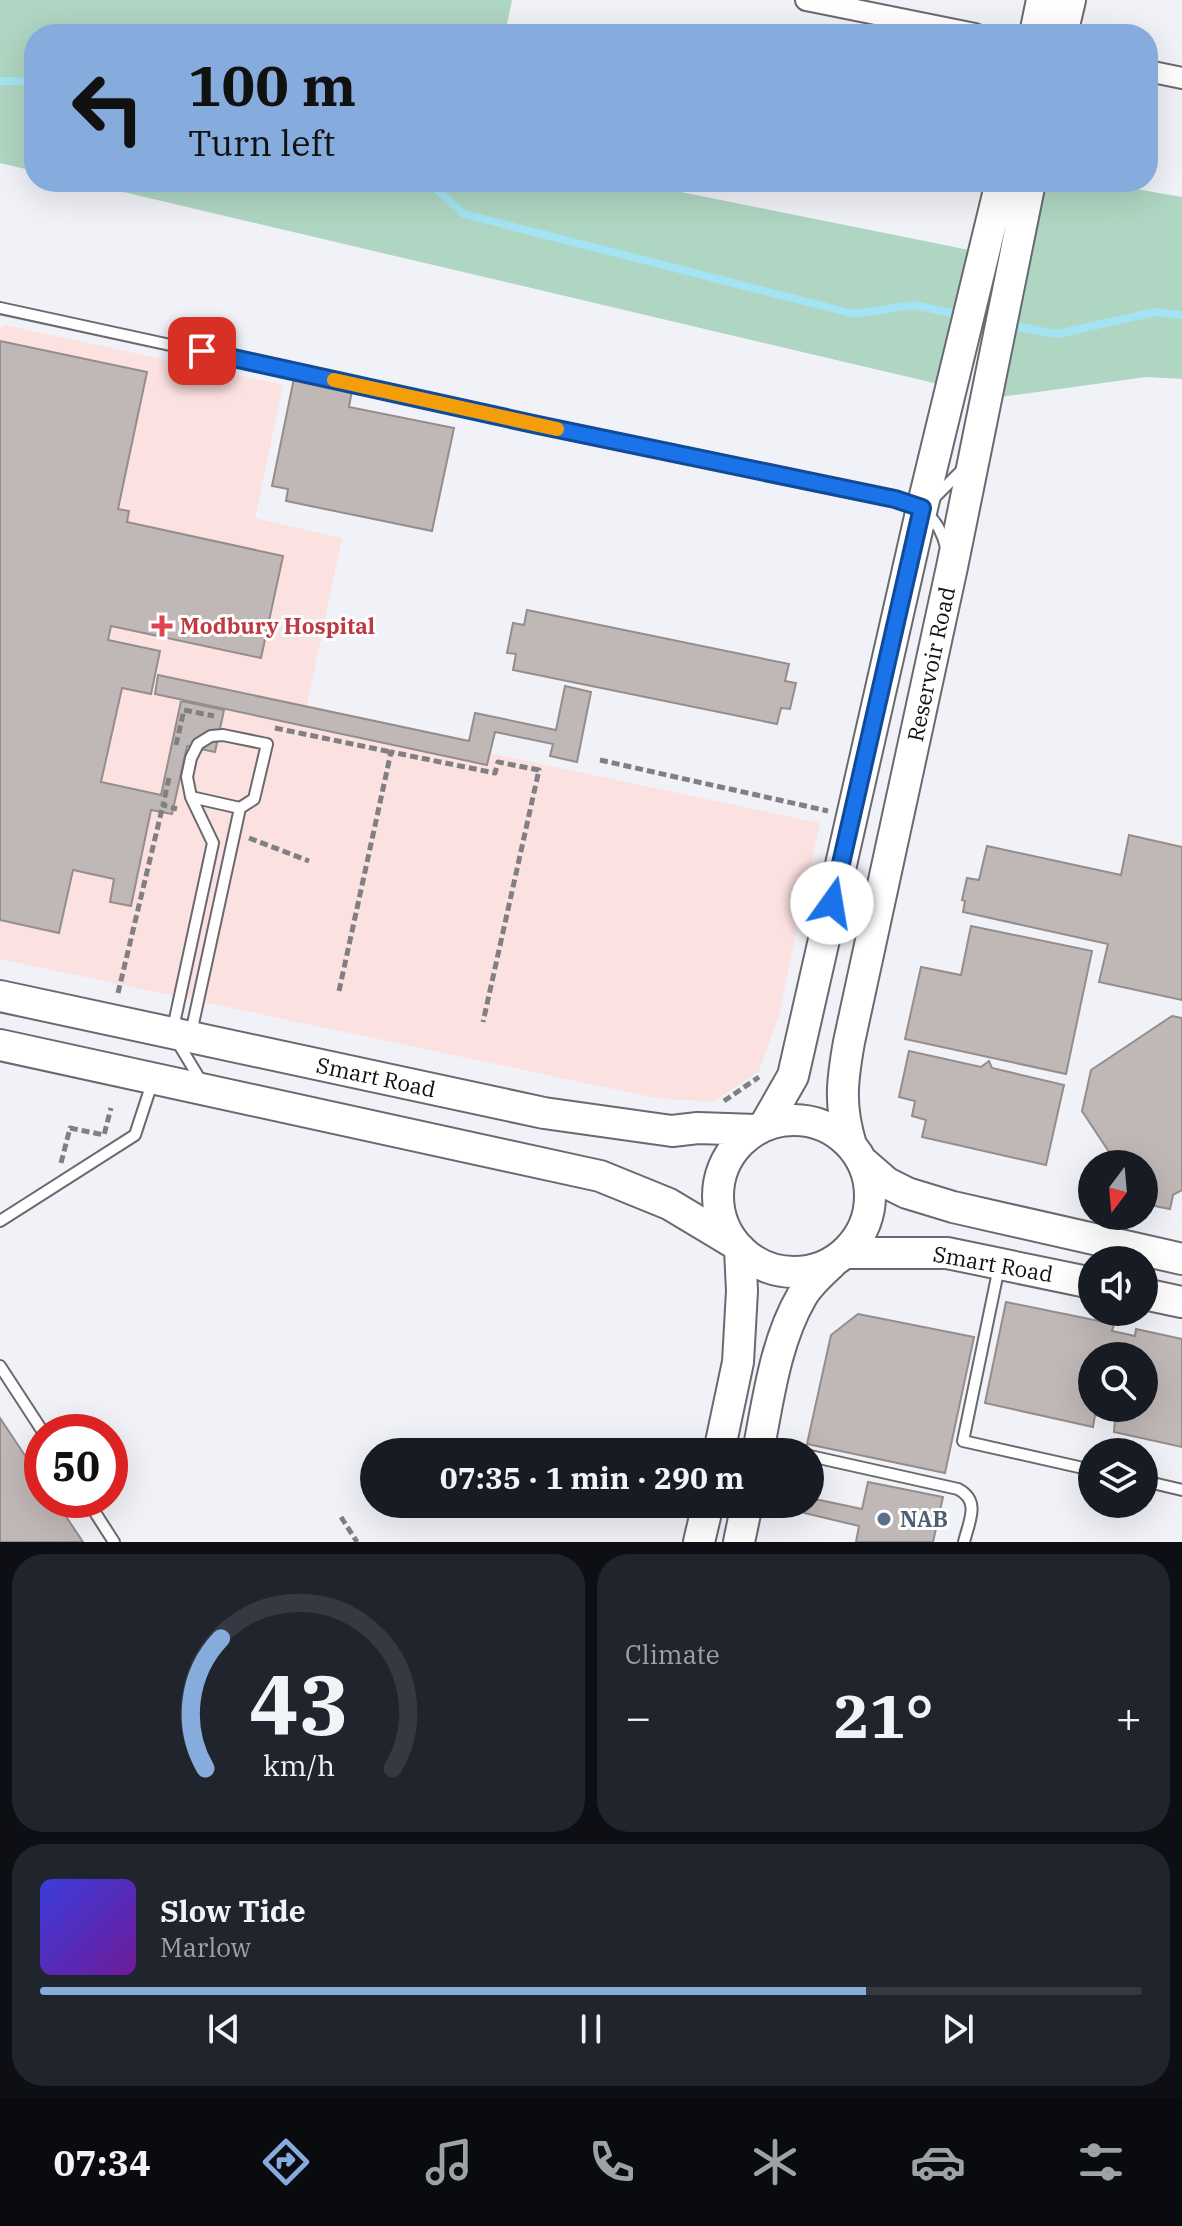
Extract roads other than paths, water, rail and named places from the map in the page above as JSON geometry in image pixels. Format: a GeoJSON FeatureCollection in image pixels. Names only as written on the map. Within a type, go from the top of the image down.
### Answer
{"type":"FeatureCollection","features":[{"type":"Feature","properties":{"kind":"main road"},"geometry":{"type":"LineString","coordinates":[[1037,24],[1042,0]]}},
{"type":"Feature","properties":{"kind":"main road"},"geometry":{"type":"LineString","coordinates":[[1064,24],[1070,0]]}},
{"type":"Feature","properties":{"kind":"main road","name":"Reservoir Road"},"geometry":{"type":"LineString","coordinates":[[761,1128],[793,1076],[922,508],[999,192]]}},
{"type":"Feature","properties":{"kind":"main road","name":"Reservoir Road"},"geometry":{"type":"LineString","coordinates":[[857,1154],[844,1123],[841,1085],[952,567],[1028,192]]}},
{"type":"Feature","properties":{"kind":"main road","name":"Smart Road"},"geometry":{"type":"LineString","coordinates":[[0,996],[544,1113],[672,1131],[761,1128]]}},
{"type":"Feature","properties":{"kind":"main road"},"geometry":{"type":"LineString","coordinates":[[0,1045],[600,1176],[669,1204],[757,1262],[789,1272],[811,1270],[839,1258]]}},
{"type":"Feature","properties":{"kind":"main road"},"geometry":{"type":"LineString","coordinates":[[722,1438],[738,1362],[742,1291],[737,1246],[720,1211],[721,1175],[738,1145],[761,1128],[795,1120],[811,1122],[826,1126],[857,1154],[871,1191],[870,1204],[862,1231],[801,1297],[781,1351],[761,1438]]}},
{"type":"Feature","properties":{"kind":"main road","name":"Smart Road"},"geometry":{"type":"LineString","coordinates":[[857,1154],[887,1183],[907,1193],[953,1207],[1182,1259]]}},
{"type":"Feature","properties":{"kind":"main road","name":"Smart Road"},"geometry":{"type":"LineString","coordinates":[[839,1258],[927,1251],[1078,1280]]}},
{"type":"Feature","properties":{"kind":"main road"},"geometry":{"type":"LineString","coordinates":[[1158,1297],[1182,1302]]}},
{"type":"Feature","properties":{"kind":"main road"},"geometry":{"type":"LineString","coordinates":[[699,1542],[705,1518]]}},
{"type":"Feature","properties":{"kind":"main road"},"geometry":{"type":"LineString","coordinates":[[742,1541],[745,1518]]}},
{"type":"Feature","properties":{"kind":"street"},"geometry":{"type":"LineString","coordinates":[[806,0],[925,24]]}},
{"type":"Feature","properties":{"kind":"street"},"geometry":{"type":"LineString","coordinates":[[1158,73],[1182,78]]}},
{"type":"Feature","properties":{"kind":"lane"},"geometry":{"type":"LineString","coordinates":[[0,308],[554,429],[895,499],[922,508],[937,525],[952,567]]}},
{"type":"Feature","properties":{"kind":"lane"},"geometry":{"type":"LineString","coordinates":[[922,508],[975,455]]}},
{"type":"Feature","properties":{"kind":"lane"},"geometry":{"type":"LineString","coordinates":[[181,1035],[240,808],[254,799],[267,744],[223,735],[211,736],[198,744],[187,777],[191,797],[213,843],[181,1035],[207,1090]]}},
{"type":"Feature","properties":{"kind":"lane"},"geometry":{"type":"LineString","coordinates":[[191,797],[240,808]]}},
{"type":"Feature","properties":{"kind":"lane"},"geometry":{"type":"LineString","coordinates":[[0,1221],[135,1135],[154,1078]]}},
{"type":"Feature","properties":{"kind":"lane"},"geometry":{"type":"LineString","coordinates":[[1000,1263],[963,1441],[1078,1467]]}},
{"type":"Feature","properties":{"kind":"lane"},"geometry":{"type":"LineString","coordinates":[[0,1366],[31,1414]]}},
{"type":"Feature","properties":{"kind":"lane"},"geometry":{"type":"LineString","coordinates":[[824,1459],[958,1489],[969,1495],[973,1503],[964,1542]]}},
{"type":"Feature","properties":{"kind":"lane"},"geometry":{"type":"LineString","coordinates":[[1158,1484],[1182,1490]]}},
{"type":"Feature","properties":{"kind":"lane"},"geometry":{"type":"LineString","coordinates":[[99,1518],[114,1542]]}},
{"type":"Feature","properties":{"kind":"waterway"},"geometry":{"type":"LineString","coordinates":[[0,81],[24,81]]}},
{"type":"Feature","properties":{"kind":"waterway"},"geometry":{"type":"LineString","coordinates":[[439,192],[464,214],[854,314],[913,305],[995,322]]}},
{"type":"Feature","properties":{"kind":"waterway"},"geometry":{"type":"LineString","coordinates":[[1009,325],[1057,334],[1155,312],[1182,315]]}},
{"type":"Feature","properties":{"kind":"place","name":"Modbury Hospital"},"geometry":{"type":"Point","coordinates":[162,626]}},
{"type":"Feature","properties":{"kind":"place","name":"NAB"},"geometry":{"type":"Point","coordinates":[884,1519]}}]}
